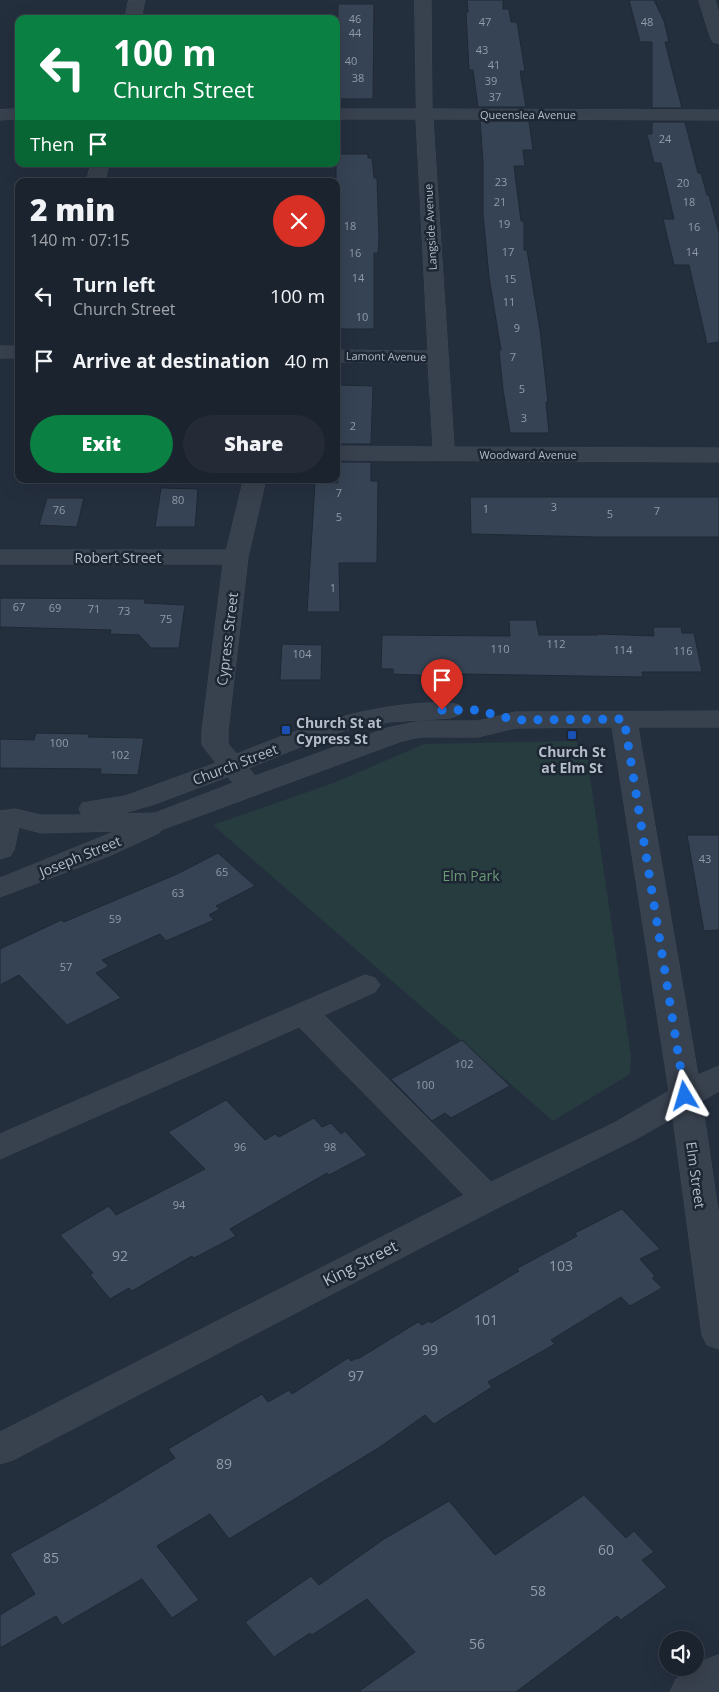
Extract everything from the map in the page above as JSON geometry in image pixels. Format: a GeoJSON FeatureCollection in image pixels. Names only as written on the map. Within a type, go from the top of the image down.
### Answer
{"type":"FeatureCollection","features":[{"type":"Feature","properties":{"kind":"street"},"geometry":{"type":"LineString","coordinates":[[134,15],[137,0]]}},
{"type":"Feature","properties":{"kind":"street","name":"Langside Avenue"},"geometry":{"type":"LineString","coordinates":[[423,0],[424,114],[444,454]]}},
{"type":"Feature","properties":{"kind":"street"},"geometry":{"type":"LineString","coordinates":[[708,0],[719,39]]}},
{"type":"Feature","properties":{"kind":"street"},"geometry":{"type":"LineString","coordinates":[[0,114],[15,114]]}},
{"type":"Feature","properties":{"kind":"street","name":"Queenslea Avenue"},"geometry":{"type":"LineString","coordinates":[[340,114],[719,115]]}},
{"type":"Feature","properties":{"kind":"street"},"geometry":{"type":"LineString","coordinates":[[0,352],[15,352]]}},
{"type":"Feature","properties":{"kind":"street","name":"Lamont Avenue"},"geometry":{"type":"LineString","coordinates":[[340,356],[437,357]]}},
{"type":"Feature","properties":{"kind":"street","name":"Woodward Avenue"},"geometry":{"type":"LineString","coordinates":[[340,453],[719,455]]}},
{"type":"Feature","properties":{"kind":"street","name":"Cypress Street"},"geometry":{"type":"LineString","coordinates":[[252,787],[232,767],[215,745],[236,557],[254,483]]}},
{"type":"Feature","properties":{"kind":"street","name":"Robert Street"},"geometry":{"type":"LineString","coordinates":[[0,557],[236,557]]}},
{"type":"Feature","properties":{"kind":"street","name":"Church Street"},"geometry":{"type":"LineString","coordinates":[[7,818],[41,811],[100,809],[132,803],[232,767],[330,727],[376,716],[408,711],[477,710],[515,720]]}},
{"type":"Feature","properties":{"kind":"street","name":"Elm Street"},"geometry":{"type":"LineString","coordinates":[[624,719],[685,1096],[719,1335]]}},
{"type":"Feature","properties":{"kind":"street","name":"Church Street"},"geometry":{"type":"LineString","coordinates":[[7,818],[41,824],[158,822],[210,801],[396,734],[421,729],[478,729],[515,720],[719,719]]}},
{"type":"Feature","properties":{"kind":"street"},"geometry":{"type":"LineString","coordinates":[[0,850],[7,818]]}},
{"type":"Feature","properties":{"kind":"street","name":"Joseph Street"},"geometry":{"type":"LineString","coordinates":[[0,888],[99,850],[158,822]]}},
{"type":"Feature","properties":{"kind":"street"},"geometry":{"type":"LineString","coordinates":[[0,1147],[365,985]]}},
{"type":"Feature","properties":{"kind":"street"},"geometry":{"type":"LineString","coordinates":[[303,1012],[487,1198]]}},
{"type":"Feature","properties":{"kind":"street","name":"King Street"},"geometry":{"type":"LineString","coordinates":[[0,1449],[487,1198],[624,1131],[719,1077]]}},
{"type":"Feature","properties":{"kind":"street"},"geometry":{"type":"LineString","coordinates":[[690,1692],[719,1673]]}},
{"type":"Feature","properties":{"kind":"green space","name":"Elm Park"},"geometry":{"type":"Polygon","coordinates":[[[575,741],[586,749],[631,1057],[630,1074],[553,1121],[213,825],[336,782],[424,744],[575,741]]]}},
{"type":"Feature","properties":{"kind":"building"},"geometry":{"type":"Polygon","coordinates":[[[467,0],[503,0],[503,9],[509,9],[511,22],[517,22],[525,71],[520,71],[526,107],[478,107],[473,70],[469,70],[467,0]]]}},
{"type":"Feature","properties":{"kind":"building"},"geometry":{"type":"Polygon","coordinates":[[[629,0],[654,0],[664,21],[669,42],[665,42],[682,108],[652,108],[652,42],[640,42],[629,0]]]}},
{"type":"Feature","properties":{"kind":"building"},"geometry":{"type":"Polygon","coordinates":[[[338,4],[374,4],[373,99],[340,99],[340,15],[338,15],[338,4]]]}},
{"type":"Feature","properties":{"kind":"building"},"geometry":{"type":"Polygon","coordinates":[[[480,121],[529,121],[533,150],[523,150],[525,166],[514,166],[521,221],[524,221],[524,250],[527,250],[540,330],[548,402],[546,402],[549,433],[510,433],[503,390],[499,350],[501,350],[489,277],[483,214],[483,161],[480,121]]]}},
{"type":"Feature","properties":{"kind":"building"},"geometry":{"type":"Polygon","coordinates":[[[652,122],[685,122],[698,173],[701,173],[707,195],[709,195],[719,233],[719,342],[707,344],[689,265],[674,265],[663,219],[674,219],[661,163],[654,163],[647,134],[652,134],[652,122]]]}},
{"type":"Feature","properties":{"kind":"building"},"geometry":{"type":"Polygon","coordinates":[[[340,154],[368,154],[368,158],[372,158],[374,178],[377,178],[379,239],[378,253],[374,253],[374,329],[340,329],[340,178],[336,178],[336,167],[340,167],[340,154]]]}},
{"type":"Feature","properties":{"kind":"building"},"geometry":{"type":"Polygon","coordinates":[[[340,386],[373,386],[371,444],[340,444],[340,386]]]}},
{"type":"Feature","properties":{"kind":"building"},"geometry":{"type":"Polygon","coordinates":[[[340,462],[371,462],[371,481],[378,481],[377,563],[339,563],[340,612],[307,612],[315,483],[340,483],[340,462]]]}},
{"type":"Feature","properties":{"kind":"building"},"geometry":{"type":"Polygon","coordinates":[[[161,488],[198,489],[195,527],[155,527],[161,488]]]}},
{"type":"Feature","properties":{"kind":"building"},"geometry":{"type":"Polygon","coordinates":[[[470,497],[719,497],[719,537],[471,534],[470,497]]]}},
{"type":"Feature","properties":{"kind":"building"},"geometry":{"type":"Polygon","coordinates":[[[47,498],[84,498],[77,527],[39,525],[47,498]]]}},
{"type":"Feature","properties":{"kind":"building"},"geometry":{"type":"Polygon","coordinates":[[[0,598],[145,599],[144,603],[185,605],[179,648],[151,648],[139,635],[110,634],[111,630],[0,627],[0,598]]]}},
{"type":"Feature","properties":{"kind":"building"},"geometry":{"type":"Polygon","coordinates":[[[509,620],[536,620],[539,635],[598,634],[654,636],[653,627],[681,627],[682,633],[694,633],[702,672],[642,672],[643,677],[461,674],[461,677],[393,674],[393,669],[381,669],[382,635],[510,636],[509,620]]]}},
{"type":"Feature","properties":{"kind":"building"},"geometry":{"type":"Polygon","coordinates":[[[282,644],[322,645],[321,680],[280,680],[282,644]]]}},
{"type":"Feature","properties":{"kind":"building"},"geometry":{"type":"Polygon","coordinates":[[[36,733],[89,734],[88,737],[144,738],[138,775],[100,774],[101,769],[0,768],[0,739],[34,740],[36,733]]]}},
{"type":"Feature","properties":{"kind":"building"},"geometry":{"type":"Polygon","coordinates":[[[687,835],[719,835],[719,930],[704,931],[687,835]]]}},
{"type":"Feature","properties":{"kind":"building"},"geometry":{"type":"Polygon","coordinates":[[[218,853],[255,886],[216,906],[220,909],[209,915],[214,920],[166,941],[160,934],[102,960],[109,966],[96,973],[121,998],[67,1025],[19,975],[0,985],[0,949],[61,920],[64,922],[177,874],[218,853]]]}},
{"type":"Feature","properties":{"kind":"building"},"geometry":{"type":"Polygon","coordinates":[[[462,1040],[510,1086],[451,1118],[445,1113],[432,1121],[391,1079],[462,1040]]]}},
{"type":"Feature","properties":{"kind":"building"},"geometry":{"type":"Polygon","coordinates":[[[226,1100],[265,1140],[275,1134],[279,1137],[314,1118],[322,1127],[331,1123],[341,1134],[345,1131],[367,1155],[329,1175],[327,1173],[230,1229],[236,1236],[194,1258],[192,1256],[132,1291],[129,1288],[110,1299],[90,1275],[93,1273],[60,1235],[109,1206],[116,1215],[205,1169],[168,1132],[226,1100]]]}},
{"type":"Feature","properties":{"kind":"building"},"geometry":{"type":"Polygon","coordinates":[[[622,1209],[660,1249],[640,1259],[655,1276],[652,1278],[662,1288],[630,1306],[621,1297],[551,1340],[555,1344],[488,1382],[492,1387],[434,1424],[425,1415],[380,1447],[229,1539],[210,1514],[157,1546],[199,1600],[172,1618],[142,1579],[62,1625],[56,1616],[0,1648],[0,1615],[35,1594],[10,1554],[96,1506],[175,1458],[168,1449],[262,1394],[268,1402],[289,1390],[292,1394],[348,1358],[351,1361],[358,1359],[418,1322],[422,1325],[429,1321],[431,1323],[519,1271],[516,1269],[577,1236],[575,1233],[622,1209]]]}},
{"type":"Feature","properties":{"kind":"building"},"geometry":{"type":"Polygon","coordinates":[[[584,1495],[626,1538],[634,1531],[654,1552],[642,1560],[667,1587],[621,1620],[617,1616],[516,1692],[358,1692],[415,1652],[367,1599],[274,1657],[245,1622],[311,1576],[319,1585],[384,1539],[449,1501],[495,1555],[584,1495]]]}},
{"type":"Feature","properties":{"kind":"place","name":"Church St at Cypress St"},"geometry":{"type":"Point","coordinates":[286,730]}},
{"type":"Feature","properties":{"kind":"place","name":"Church St at Elm St"},"geometry":{"type":"Point","coordinates":[572,735]}},
{"type":"Feature","properties":{"kind":"route"},"geometry":{"type":"LineString","coordinates":[[442,710],[477,710],[515,720],[624,719],[685,1096]]}}]}
